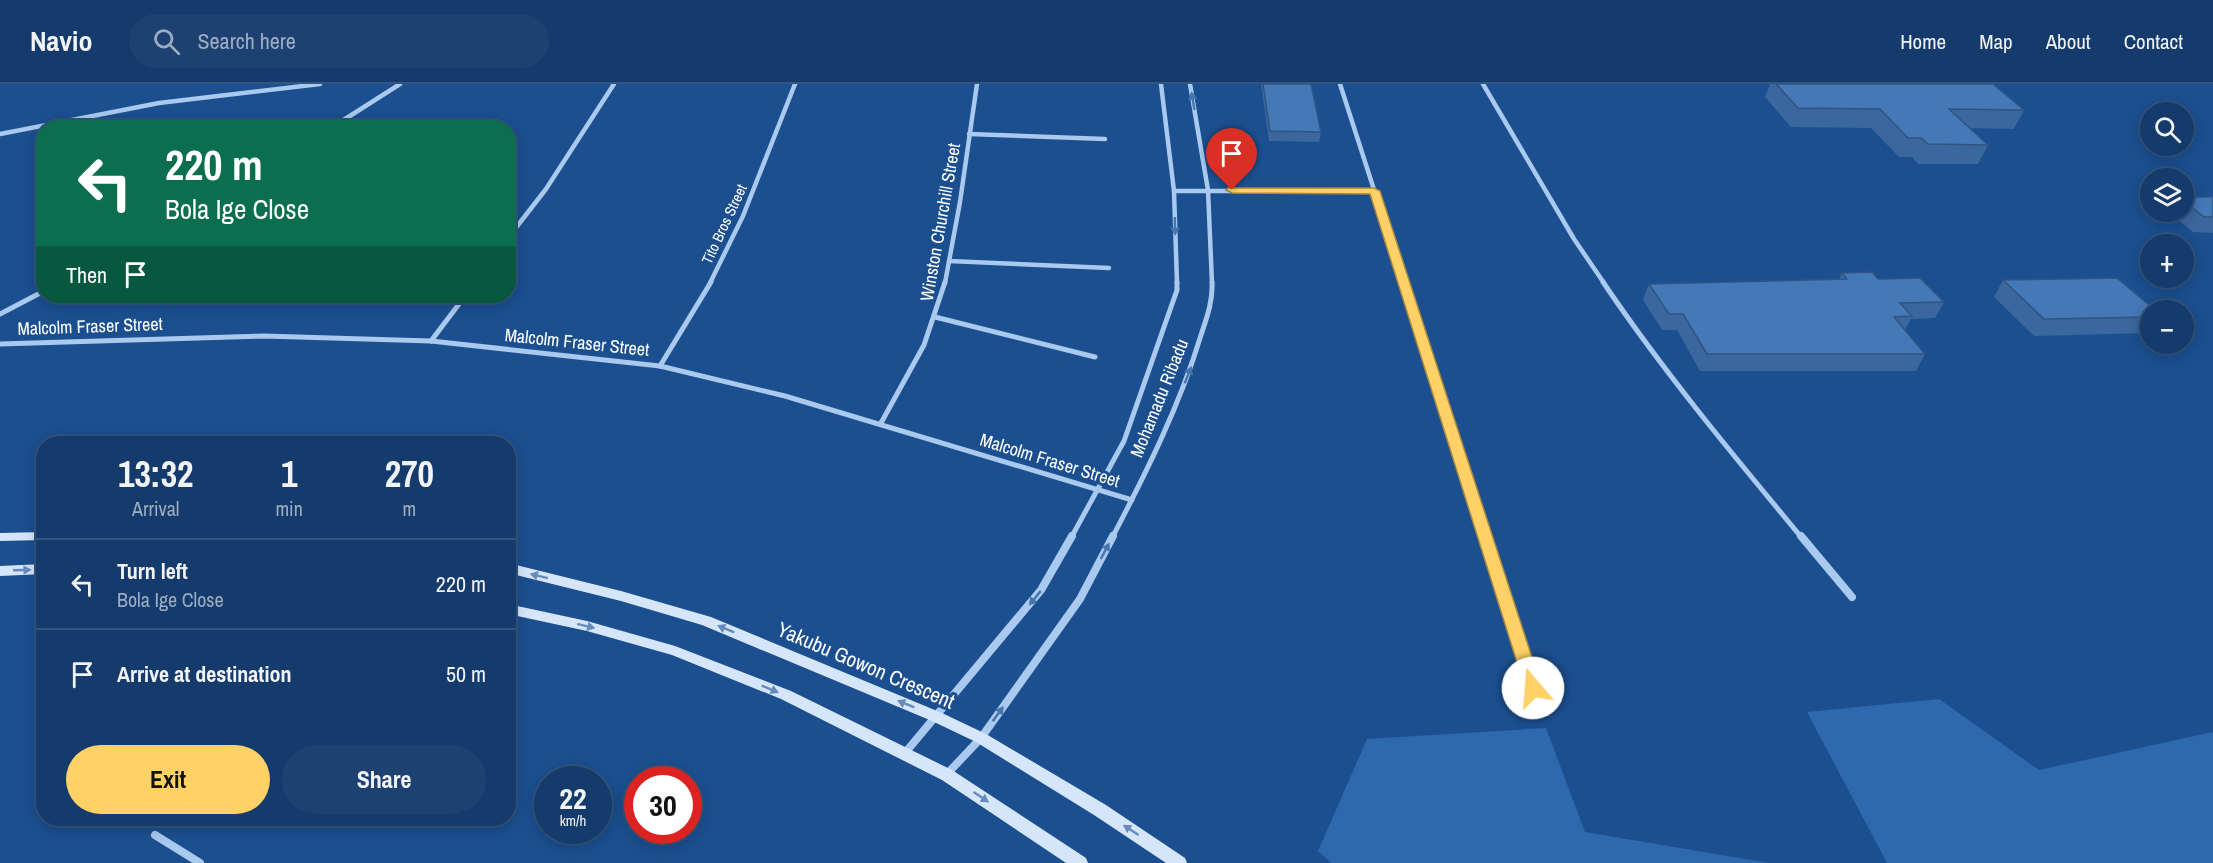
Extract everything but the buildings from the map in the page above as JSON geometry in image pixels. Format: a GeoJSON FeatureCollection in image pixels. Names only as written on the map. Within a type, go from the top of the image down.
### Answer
{"type":"FeatureCollection","features":[{"type":"Feature","properties":{"kind":"main road"},"geometry":{"type":"LineString","coordinates":[[0,537],[36,536]]}},
{"type":"Feature","properties":{"kind":"main road"},"geometry":{"type":"LineString","coordinates":[[0,571],[36,569]]}},
{"type":"Feature","properties":{"kind":"main road","name":"Yakubu Gowon Crescent"},"geometry":{"type":"LineString","coordinates":[[516,570],[621,596],[706,621],[937,717],[981,738],[1100,810],[1179,863]]}},
{"type":"Feature","properties":{"kind":"main road"},"geometry":{"type":"LineString","coordinates":[[516,611],[587,626],[675,651],[786,695],[947,775],[1080,863]]}},
{"type":"Feature","properties":{"kind":"street"},"geometry":{"type":"LineString","coordinates":[[71,120],[162,102],[320,84]]}},
{"type":"Feature","properties":{"kind":"street"},"geometry":{"type":"LineString","coordinates":[[344,120],[400,84]]}},
{"type":"Feature","properties":{"kind":"street"},"geometry":{"type":"LineString","coordinates":[[516,228],[546,189],[614,84]]}},
{"type":"Feature","properties":{"kind":"street","name":"Tito Bros Street"},"geometry":{"type":"LineString","coordinates":[[660,366],[690,319],[735,235],[795,84]]}},
{"type":"Feature","properties":{"kind":"street","name":"Winston Churchill Street"},"geometry":{"type":"LineString","coordinates":[[881,423],[909,375],[935,317],[949,261],[977,84]]}},
{"type":"Feature","properties":{"kind":"street","name":"Mohamadu Ribadu"},"geometry":{"type":"LineString","coordinates":[[905,753],[1041,590],[1124,441],[1177,290],[1174,191],[1161,84]]}},
{"type":"Feature","properties":{"kind":"street","name":"Mohamadu Ribadu"},"geometry":{"type":"LineString","coordinates":[[947,775],[981,738],[1080,599],[1132,500],[1190,372],[1213,297],[1208,190],[1190,84]]}},
{"type":"Feature","properties":{"kind":"street"},"geometry":{"type":"LineString","coordinates":[[1340,84],[1533,688]]}},
{"type":"Feature","properties":{"kind":"street"},"geometry":{"type":"LineString","coordinates":[[1483,84],[1575,239],[1628,318],[1714,432],[1852,597]]}},
{"type":"Feature","properties":{"kind":"street"},"geometry":{"type":"LineString","coordinates":[[0,134],[36,127]]}},
{"type":"Feature","properties":{"kind":"street"},"geometry":{"type":"LineString","coordinates":[[969,134],[1105,139]]}},
{"type":"Feature","properties":{"kind":"street"},"geometry":{"type":"LineString","coordinates":[[1174,191],[1374,191]]}},
{"type":"Feature","properties":{"kind":"street"},"geometry":{"type":"LineString","coordinates":[[949,261],[1109,268]]}},
{"type":"Feature","properties":{"kind":"street"},"geometry":{"type":"LineString","coordinates":[[0,314],[36,295]]}},
{"type":"Feature","properties":{"kind":"street"},"geometry":{"type":"LineString","coordinates":[[431,341],[460,303]]}},
{"type":"Feature","properties":{"kind":"street"},"geometry":{"type":"LineString","coordinates":[[935,317],[1095,357]]}},
{"type":"Feature","properties":{"kind":"street","name":"Malcolm Fraser Street"},"geometry":{"type":"LineString","coordinates":[[0,344],[264,336],[431,341],[660,366],[785,396],[881,423],[1132,500]]}},
{"type":"Feature","properties":{"kind":"street"},"geometry":{"type":"LineString","coordinates":[[155,835],[200,863]]}},
{"type":"Feature","properties":{"kind":"shaded area"},"geometry":{"type":"Polygon","coordinates":[[[1939,699],[2039,770],[2213,732],[2213,863],[1887,863],[1807,712],[1939,699]]]}},
{"type":"Feature","properties":{"kind":"shaded area"},"geometry":{"type":"Polygon","coordinates":[[[1546,728],[1585,832],[1769,863],[1331,863],[1318,851],[1367,739],[1546,728]]]}},
{"type":"Feature","properties":{"kind":"route"},"geometry":{"type":"LineString","coordinates":[[1232,190],[1374,191],[1533,688]]}}]}
